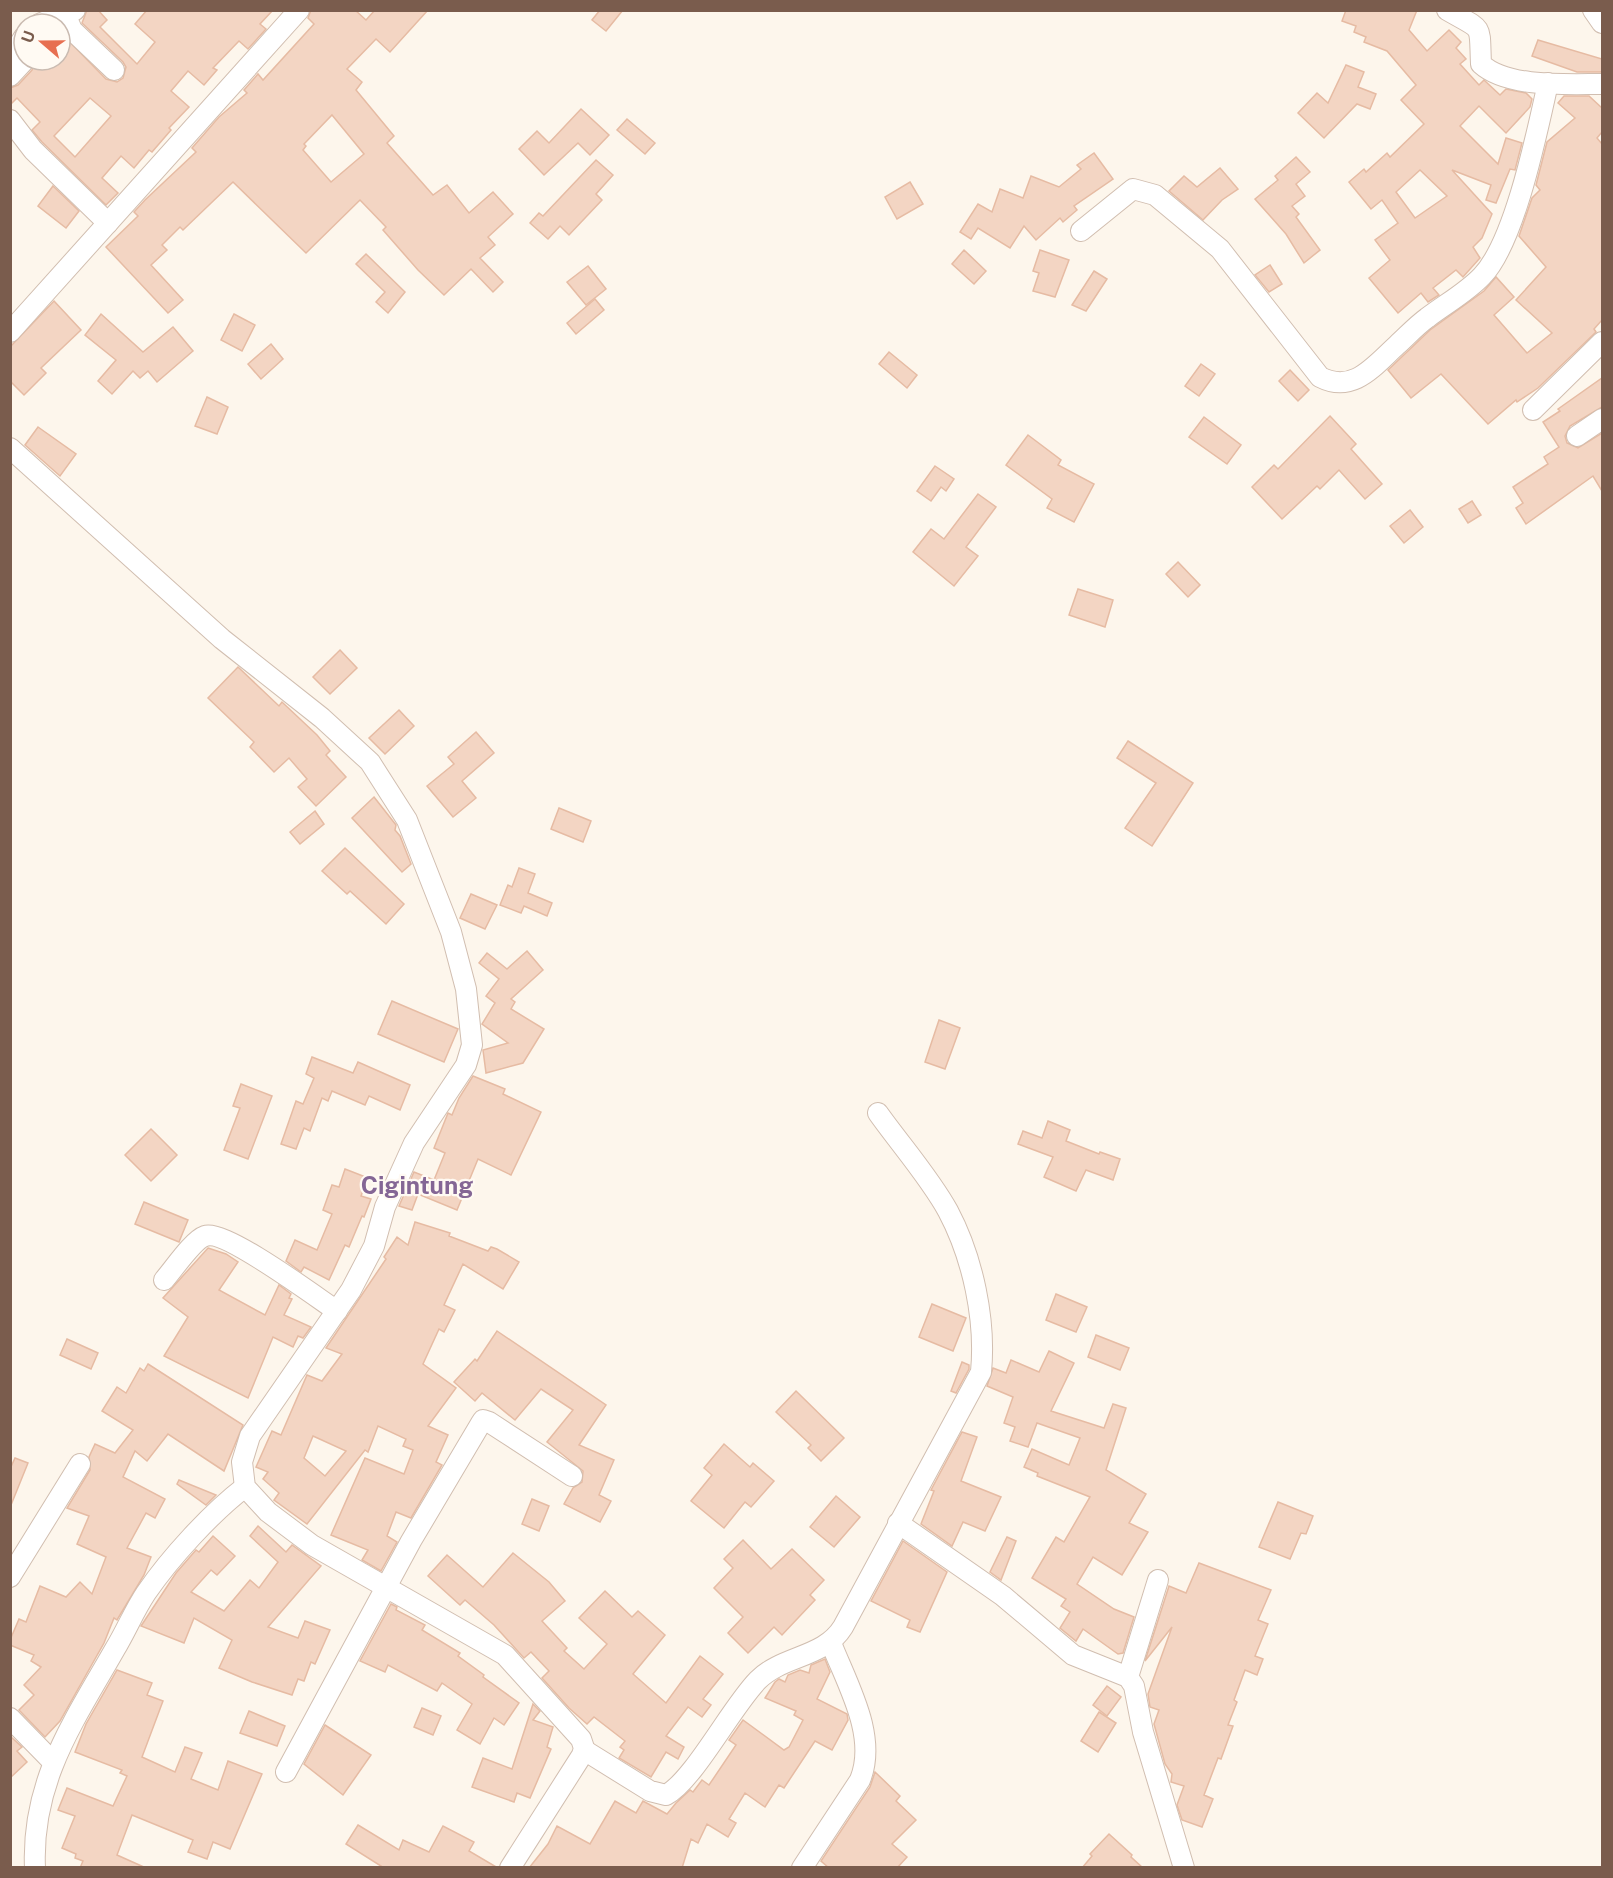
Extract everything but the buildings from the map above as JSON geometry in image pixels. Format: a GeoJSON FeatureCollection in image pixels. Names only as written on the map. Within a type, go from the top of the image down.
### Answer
{"type":"FeatureCollection","features":[{"type":"Feature","properties":{"kind":"street"},"geometry":{"type":"LineString","coordinates":[[10,332],[299,10]]}},
{"type":"Feature","properties":{"kind":"street"},"geometry":{"type":"LineString","coordinates":[[1447,10],[1477,27],[1482,37],[1480,64],[1495,75],[1548,83],[1602,84]]}},
{"type":"Feature","properties":{"kind":"street"},"geometry":{"type":"LineString","coordinates":[[72,30],[114,69]]}},
{"type":"Feature","properties":{"kind":"street"},"geometry":{"type":"LineString","coordinates":[[1081,231],[1133,189],[1155,195],[1220,249],[1320,377],[1338,384],[1349,383],[1373,367],[1425,319],[1484,274],[1509,226],[1532,155],[1548,83]]}},
{"type":"Feature","properties":{"kind":"street"},"geometry":{"type":"LineString","coordinates":[[10,120],[33,150],[108,223]]}},
{"type":"Feature","properties":{"kind":"street"},"geometry":{"type":"LineString","coordinates":[[1533,410],[1602,342]]}},
{"type":"Feature","properties":{"kind":"street"},"geometry":{"type":"LineString","coordinates":[[1577,436],[1602,419]]}},
{"type":"Feature","properties":{"kind":"street"},"geometry":{"type":"LineString","coordinates":[[10,448],[222,639],[322,718],[370,762],[406,820],[451,932],[466,989],[472,1045],[466,1065],[456,1084],[414,1143],[385,1207],[374,1246],[337,1311],[250,1436],[242,1462],[245,1487],[268,1512],[312,1545],[505,1655],[568,1722],[581,1739],[584,1750],[650,1791],[666,1795],[673,1792],[759,1679],[787,1661],[831,1643],[843,1627],[981,1372],[982,1354],[971,1272],[948,1211],[878,1113]]}},
{"type":"Feature","properties":{"kind":"street"},"geometry":{"type":"LineString","coordinates":[[164,1280],[199,1240],[207,1235],[218,1236],[261,1260],[337,1311]]}},
{"type":"Feature","properties":{"kind":"street"},"geometry":{"type":"LineString","coordinates":[[286,1772],[386,1586],[483,1420],[572,1476]]}},
{"type":"Feature","properties":{"kind":"street"},"geometry":{"type":"LineString","coordinates":[[10,1577],[80,1464]]}},
{"type":"Feature","properties":{"kind":"street"},"geometry":{"type":"LineString","coordinates":[[34,1868],[33,1838],[41,1795],[53,1762],[79,1709],[145,1594],[220,1506],[245,1487]]}},
{"type":"Feature","properties":{"kind":"street"},"geometry":{"type":"LineString","coordinates":[[898,1523],[1003,1596],[1073,1654],[1128,1677],[1134,1686],[1143,1732],[1184,1868]]}},
{"type":"Feature","properties":{"kind":"street"},"geometry":{"type":"LineString","coordinates":[[1128,1677],[1158,1580]]}},
{"type":"Feature","properties":{"kind":"street"},"geometry":{"type":"LineString","coordinates":[[802,1868],[860,1780],[866,1765],[862,1723],[831,1643]]}},
{"type":"Feature","properties":{"kind":"street"},"geometry":{"type":"LineString","coordinates":[[10,1718],[53,1762]]}},
{"type":"Feature","properties":{"kind":"street"},"geometry":{"type":"LineString","coordinates":[[510,1868],[584,1750]]}},
{"type":"Feature","properties":{"kind":"district","name":"Cigintung"},"geometry":{"type":"Point","coordinates":[417,1185]}}]}
